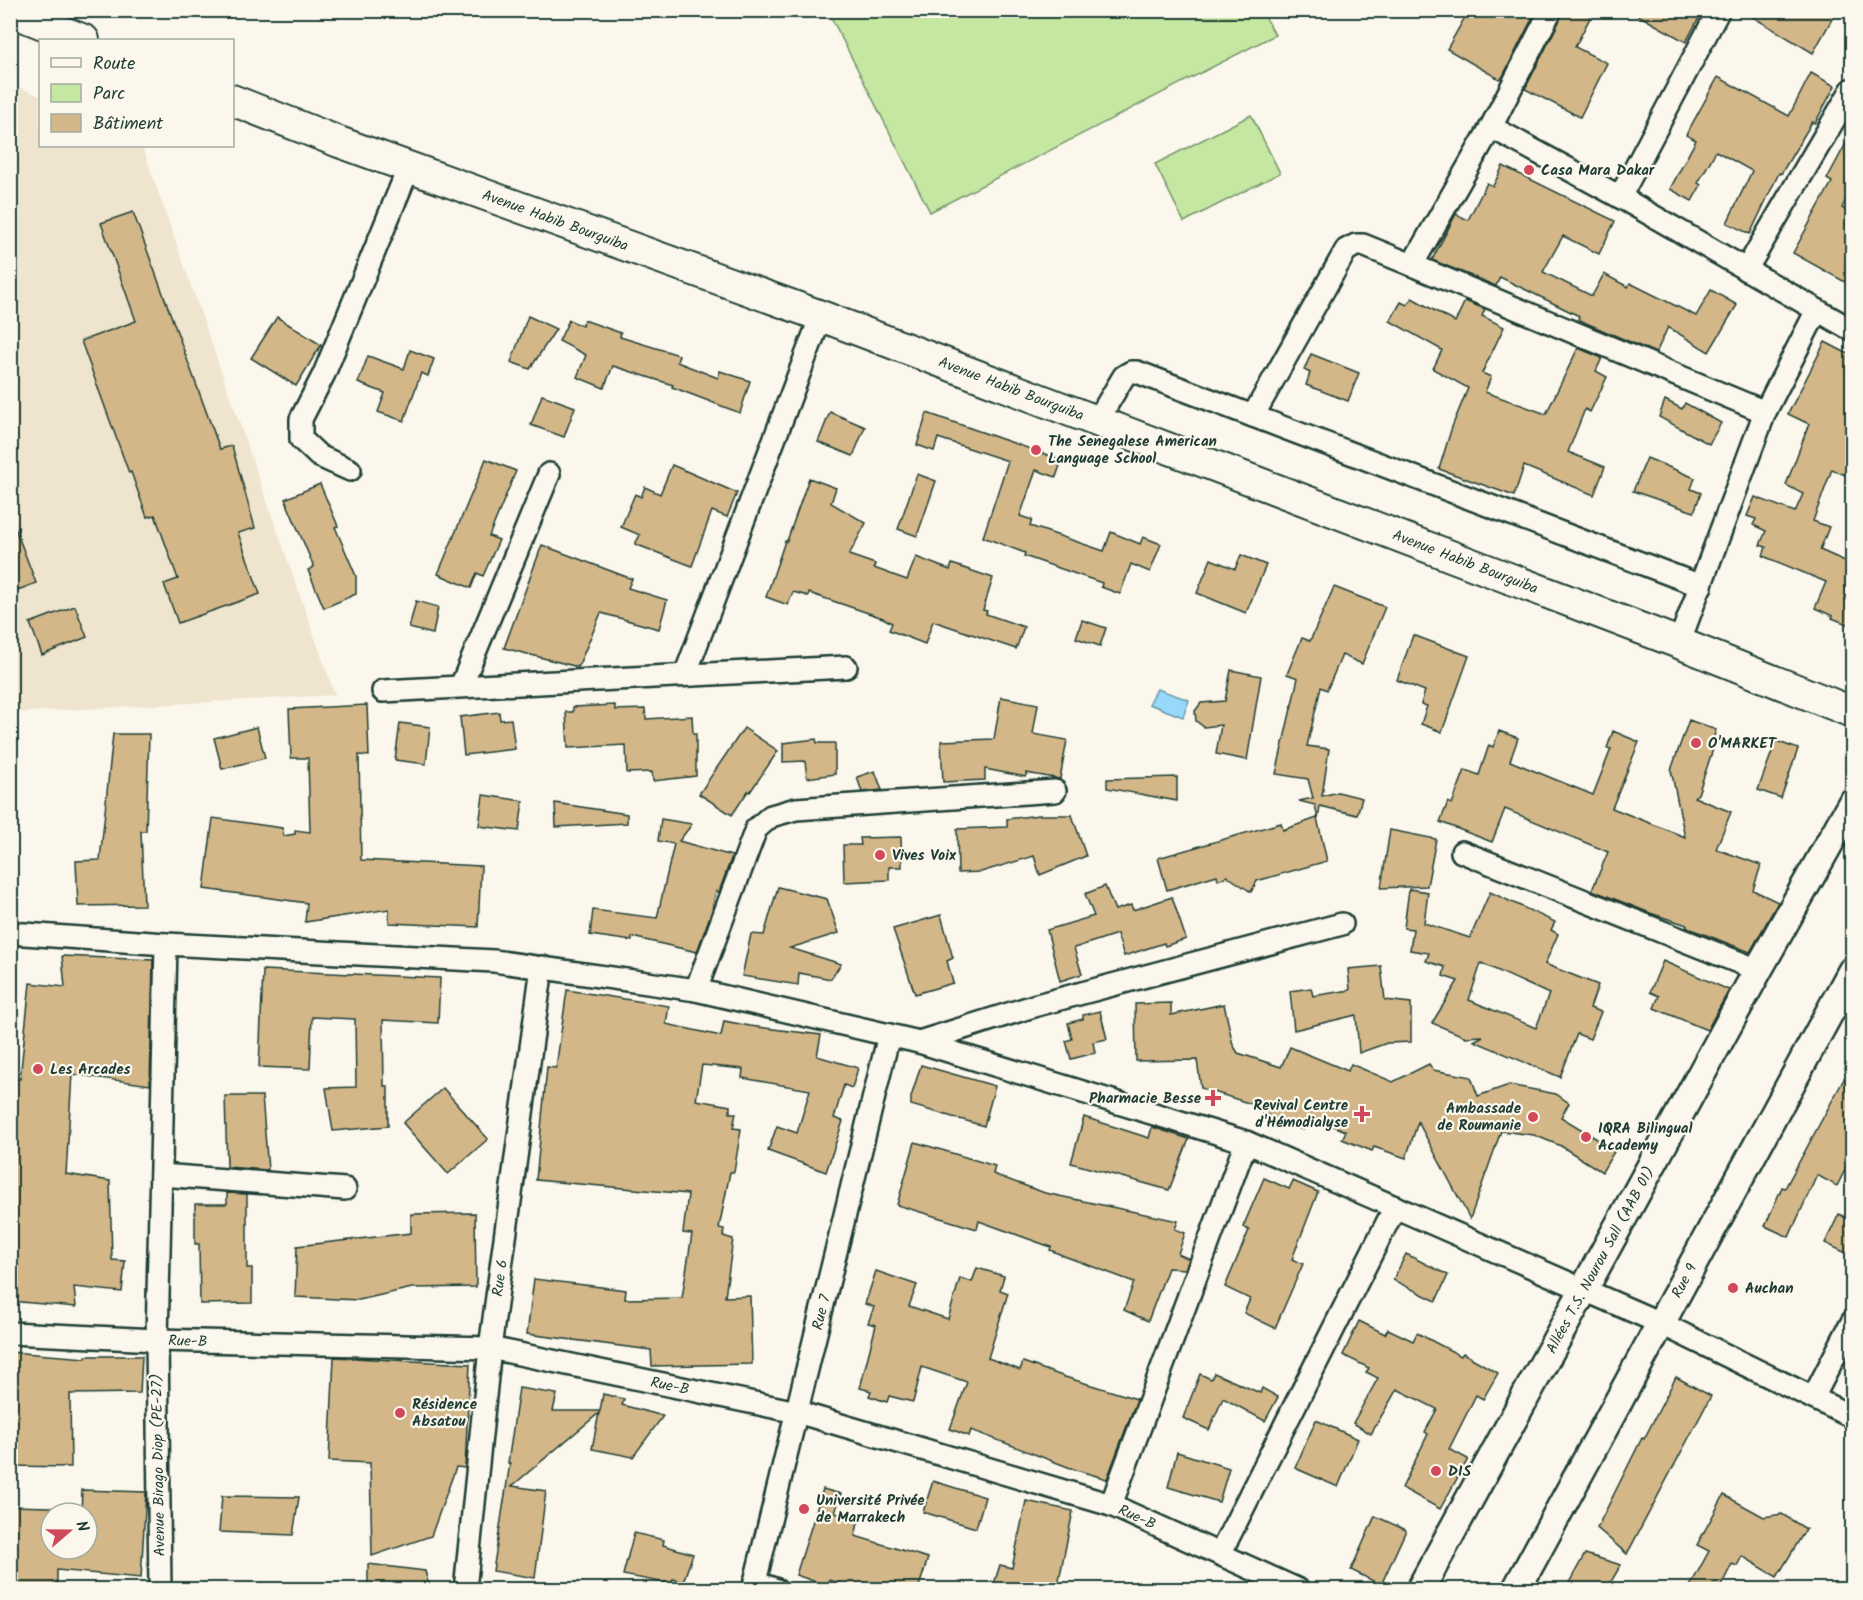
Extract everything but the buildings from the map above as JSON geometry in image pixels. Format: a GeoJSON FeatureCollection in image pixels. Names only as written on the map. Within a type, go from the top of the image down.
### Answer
{"type":"FeatureCollection","features":[{"type":"Feature","properties":{"kind":"main road"},"geometry":{"type":"LineString","coordinates":[[10,11],[81,39]]}},
{"type":"Feature","properties":{"kind":"main road","name":"Avenue Habib Bourguiba"},"geometry":{"type":"LineString","coordinates":[[234,101],[339,142],[821,316],[1679,643],[1852,712]]}},
{"type":"Feature","properties":{"kind":"street"},"geometry":{"type":"LineString","coordinates":[[1412,265],[1491,127],[1551,10]]}},
{"type":"Feature","properties":{"kind":"street"},"geometry":{"type":"LineString","coordinates":[[1620,197],[1719,10]]}},
{"type":"Feature","properties":{"kind":"street"},"geometry":{"type":"LineString","coordinates":[[1746,270],[1846,113],[1852,89]]}},
{"type":"Feature","properties":{"kind":"street"},"geometry":{"type":"LineString","coordinates":[[1491,127],[1620,197],[1852,330]]}},
{"type":"Feature","properties":{"kind":"street"},"geometry":{"type":"LineString","coordinates":[[350,470],[319,456],[301,439],[301,419],[324,374],[409,167]]}},
{"type":"Feature","properties":{"kind":"street"},"geometry":{"type":"LineString","coordinates":[[1253,416],[1346,250],[1356,245],[1364,245],[1766,412]]}},
{"type":"Feature","properties":{"kind":"street"},"geometry":{"type":"LineString","coordinates":[[1679,643],[1766,412],[1817,310]]}},
{"type":"Feature","properties":{"kind":"street"},"geometry":{"type":"LineString","coordinates":[[686,675],[821,316]]}},
{"type":"Feature","properties":{"kind":"street"},"geometry":{"type":"LineString","coordinates":[[1097,421],[1124,376],[1137,372],[1701,585]]}},
{"type":"Feature","properties":{"kind":"street"},"geometry":{"type":"LineString","coordinates":[[461,686],[549,474]]}},
{"type":"Feature","properties":{"kind":"street"},"geometry":{"type":"LineString","coordinates":[[383,691],[846,667]]}},
{"type":"Feature","properties":{"kind":"street"},"geometry":{"type":"LineString","coordinates":[[696,990],[756,829],[771,816],[796,809],[1055,791]]}},
{"type":"Feature","properties":{"kind":"street","name":"Allées T.S. Nourou Sall (AAB 01)"},"geometry":{"type":"LineString","coordinates":[[1420,1590],[1758,970],[1852,803]]}},
{"type":"Feature","properties":{"kind":"street"},"geometry":{"type":"LineString","coordinates":[[1462,852],[1758,970]]}},
{"type":"Feature","properties":{"kind":"street"},"geometry":{"type":"LineString","coordinates":[[919,1042],[1037,1005],[1342,924]]}},
{"type":"Feature","properties":{"kind":"street"},"geometry":{"type":"LineString","coordinates":[[10,933],[166,944],[494,961],[696,990],[919,1042],[1246,1142],[1660,1323],[1852,1417]]}},
{"type":"Feature","properties":{"kind":"street","name":"Avenue Birago Diop (PE-27)"},"geometry":{"type":"LineString","coordinates":[[160,1590],[157,1340],[166,944]]}},
{"type":"Feature","properties":{"kind":"street","name":"Rue 6"},"geometry":{"type":"LineString","coordinates":[[465,1590],[490,1348],[542,968]]}},
{"type":"Feature","properties":{"kind":"street","name":"Rue 9"},"geometry":{"type":"LineString","coordinates":[[1516,1590],[1660,1323],[1844,1006],[1852,971]]}},
{"type":"Feature","properties":{"kind":"street","name":"Rue 7"},"geometry":{"type":"LineString","coordinates":[[754,1586],[889,1035]]}},
{"type":"Feature","properties":{"kind":"street"},"geometry":{"type":"LineString","coordinates":[[1111,1505],[1246,1142]]}},
{"type":"Feature","properties":{"kind":"street"},"geometry":{"type":"LineString","coordinates":[[161,1175],[345,1189]]}},
{"type":"Feature","properties":{"kind":"street"},"geometry":{"type":"LineString","coordinates":[[1220,1554],[1395,1207]]}},
{"type":"Feature","properties":{"kind":"street"},"geometry":{"type":"LineString","coordinates":[[1813,1398],[1852,1322]]}},
{"type":"Feature","properties":{"kind":"street","name":"Rue-B"},"geometry":{"type":"LineString","coordinates":[[10,1333],[157,1340],[490,1348],[797,1412],[1111,1505],[1293,1588]]}},
{"type":"Feature","properties":{"kind":"street"},"geometry":{"type":"LineString","coordinates":[[754,1586],[777,1590]]}},
{"type":"Feature","properties":{"kind":"shaded area"},"geometry":{"type":"Polygon","coordinates":[[[11,84],[39,96],[39,147],[142,147],[335,695],[11,713],[11,84]]]}},
{"type":"Feature","properties":{"kind":"green space"},"geometry":{"type":"Polygon","coordinates":[[[828,11],[1262,11],[1275,35],[930,212],[828,11]]]}},
{"type":"Feature","properties":{"kind":"green space"},"geometry":{"type":"Polygon","coordinates":[[[1251,115],[1280,173],[1184,222],[1155,164],[1251,115]]]}},
{"type":"Feature","properties":{"kind":"water"},"geometry":{"type":"Polygon","coordinates":[[[1157,689],[1189,700],[1183,717],[1149,704],[1157,689]]]}},
{"type":"Feature","properties":{"kind":"place","name":"Casa Mara Dakar"},"geometry":{"type":"Point","coordinates":[1529,170]}},
{"type":"Feature","properties":{"kind":"place","name":"The Senegalese American Language School"},"geometry":{"type":"Point","coordinates":[1036,450]}},
{"type":"Feature","properties":{"kind":"place","name":"O'MARKET"},"geometry":{"type":"Point","coordinates":[1696,743]}},
{"type":"Feature","properties":{"kind":"place","name":"Vives Voix"},"geometry":{"type":"Point","coordinates":[880,855]}},
{"type":"Feature","properties":{"kind":"place","name":"Les Arcades"},"geometry":{"type":"Point","coordinates":[38,1069]}},
{"type":"Feature","properties":{"kind":"place","name":"Pharmacie Besse"},"geometry":{"type":"Point","coordinates":[1213,1098]}},
{"type":"Feature","properties":{"kind":"place","name":"Revival Centre d'Hémodialyse"},"geometry":{"type":"Point","coordinates":[1362,1114]}},
{"type":"Feature","properties":{"kind":"place","name":"Ambassade de Roumanie"},"geometry":{"type":"Point","coordinates":[1533,1117]}},
{"type":"Feature","properties":{"kind":"place","name":"IQRA Bilingual Academy"},"geometry":{"type":"Point","coordinates":[1586,1137]}},
{"type":"Feature","properties":{"kind":"place","name":"Auchan"},"geometry":{"type":"Point","coordinates":[1733,1288]}},
{"type":"Feature","properties":{"kind":"place","name":"Résidence Absatou"},"geometry":{"type":"Point","coordinates":[400,1413]}},
{"type":"Feature","properties":{"kind":"place","name":"DIS"},"geometry":{"type":"Point","coordinates":[1436,1471]}},
{"type":"Feature","properties":{"kind":"place","name":"Université Privée de Marrakech"},"geometry":{"type":"Point","coordinates":[804,1509]}}]}
